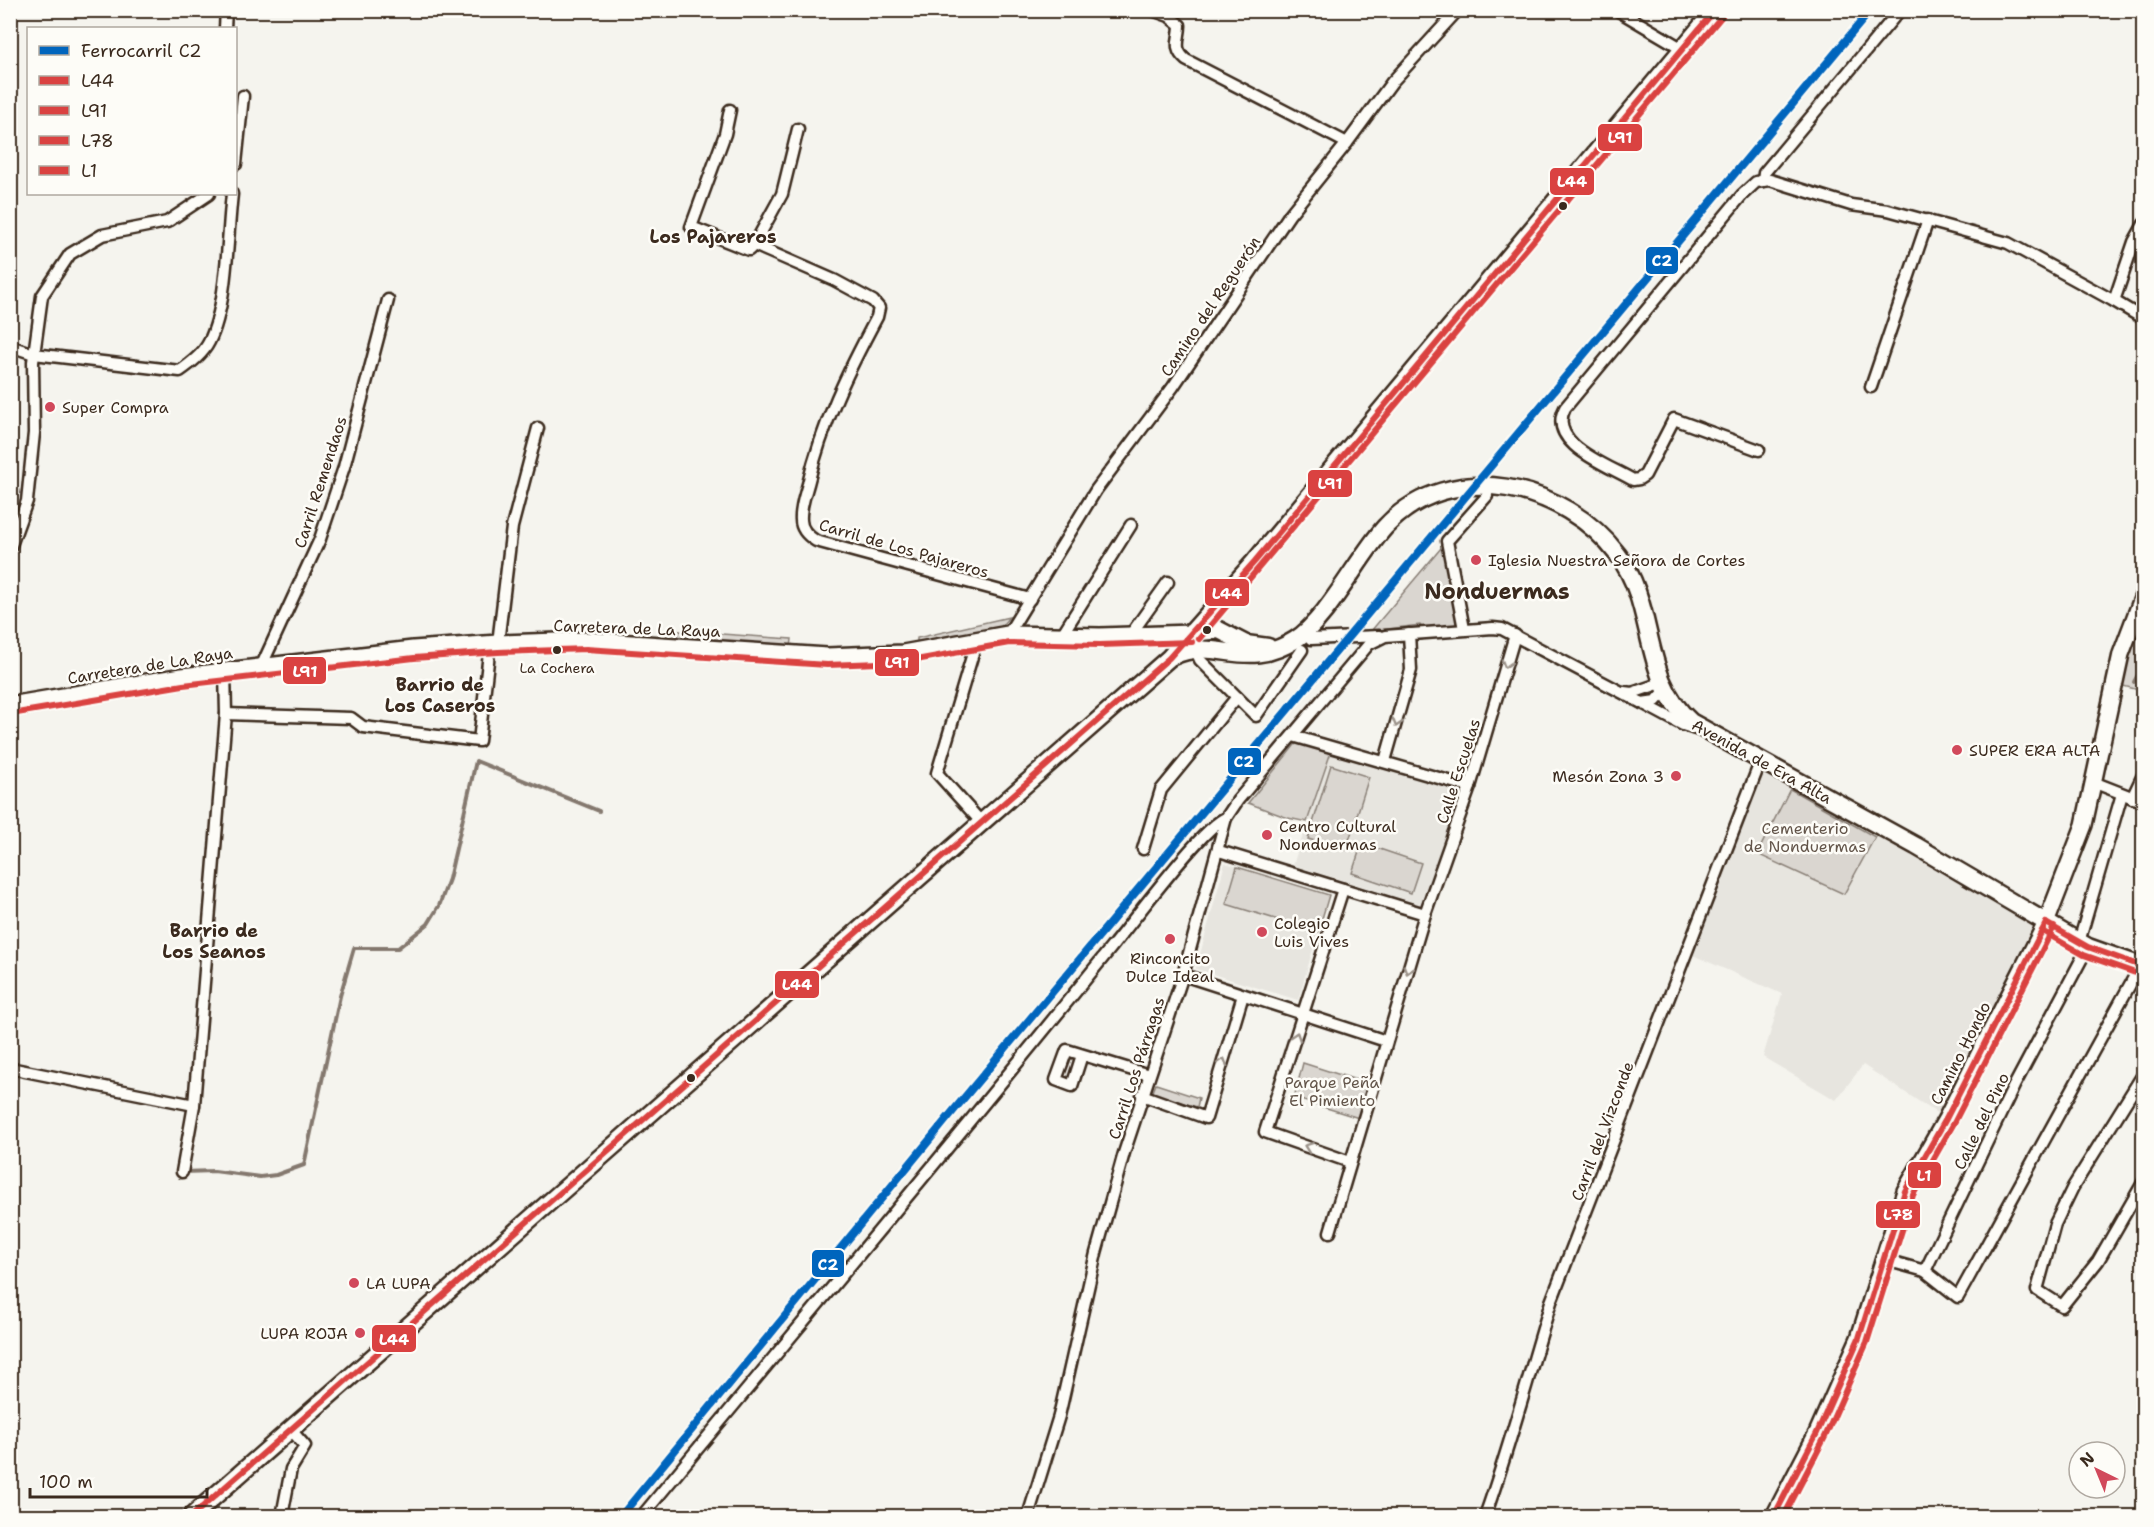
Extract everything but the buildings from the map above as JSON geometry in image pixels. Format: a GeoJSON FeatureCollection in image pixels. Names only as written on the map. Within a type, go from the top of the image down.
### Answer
{"type":"FeatureCollection","features":[{"type":"Feature","properties":{"kind":"main road"},"geometry":{"type":"LineString","coordinates":[[192,1516],[1169,658],[1193,641],[1225,596],[1715,10]]}},
{"type":"Feature","properties":{"kind":"main road","name":"Avenida de Era Alta"},"geometry":{"type":"LineString","coordinates":[[1214,651],[1254,655],[1295,647],[1379,534],[1408,508],[1424,498],[1446,490],[1472,487],[1514,488],[1544,496],[1590,525],[1619,556],[1640,594],[1652,658],[1663,687],[1683,716],[1701,729],[1916,846],[2083,944],[2143,964]]}},
{"type":"Feature","properties":{"kind":"main road","name":"Camino Hondo"},"geometry":{"type":"LineString","coordinates":[[1774,1516],[1817,1433],[1859,1338],[1905,1191],[1946,1119],[2046,923],[2085,825],[2121,654],[2144,593]]}},
{"type":"Feature","properties":{"kind":"main road"},"geometry":{"type":"LineString","coordinates":[[1225,596],[1220,618],[1226,632],[1252,646],[1295,647]]}},
{"type":"Feature","properties":{"kind":"main road"},"geometry":{"type":"LineString","coordinates":[[1193,641],[1226,632]]}},
{"type":"Feature","properties":{"kind":"main road","name":"Carretera de La Raya"},"geometry":{"type":"LineString","coordinates":[[10,705],[225,671],[413,649],[494,644],[586,640],[826,656],[903,653],[1008,634],[1131,634],[1193,641]]}},
{"type":"Feature","properties":{"kind":"main road"},"geometry":{"type":"LineString","coordinates":[[1193,641],[1214,651]]}},
{"type":"Feature","properties":{"kind":"street"},"geometry":{"type":"LineString","coordinates":[[225,27],[226,10]]}},
{"type":"Feature","properties":{"kind":"street"},"geometry":{"type":"LineString","coordinates":[[1152,10],[1169,16],[1180,25],[1176,45],[1186,60],[1347,143]]}},
{"type":"Feature","properties":{"kind":"street","name":"Camino del Reguerón"},"geometry":{"type":"LineString","coordinates":[[1008,634],[1096,490],[1173,387],[1290,214],[1392,82],[1458,10]]}},
{"type":"Feature","properties":{"kind":"street"},"geometry":{"type":"LineString","coordinates":[[1617,10],[1683,49]]}},
{"type":"Feature","properties":{"kind":"street"},"geometry":{"type":"LineString","coordinates":[[1763,181],[1764,173],[1900,10]]}},
{"type":"Feature","properties":{"kind":"street"},"geometry":{"type":"LineString","coordinates":[[237,154],[243,96]]}},
{"type":"Feature","properties":{"kind":"street","name":"Carril de Los Pajareros"},"geometry":{"type":"LineString","coordinates":[[730,110],[725,134],[691,227],[749,250],[754,245],[834,280],[873,301],[879,308],[877,317],[845,377],[811,469],[801,510],[801,521],[805,534],[816,541],[1030,599]]}},
{"type":"Feature","properties":{"kind":"street"},"geometry":{"type":"LineString","coordinates":[[754,245],[782,194],[798,129]]}},
{"type":"Feature","properties":{"kind":"street"},"geometry":{"type":"LineString","coordinates":[[1759,450],[1674,419],[1645,475],[1639,480],[1633,480],[1568,441],[1562,430],[1561,419],[1565,408],[1742,195],[1752,185],[1763,181],[1783,183],[1851,205],[1888,210],[2008,243],[2144,319]]}},
{"type":"Feature","properties":{"kind":"street"},"geometry":{"type":"LineString","coordinates":[[10,548],[27,501],[34,433],[34,354],[42,296],[70,254],[102,236],[167,222],[208,195]]}},
{"type":"Feature","properties":{"kind":"street"},"geometry":{"type":"LineString","coordinates":[[10,346],[34,354],[180,371],[196,359],[209,342],[220,308],[232,195]]}},
{"type":"Feature","properties":{"kind":"street"},"geometry":{"type":"LineString","coordinates":[[1871,387],[1929,220]]}},
{"type":"Feature","properties":{"kind":"street"},"geometry":{"type":"LineString","coordinates":[[2114,301],[2134,242],[2144,224]]}},
{"type":"Feature","properties":{"kind":"street","name":"Carril Remendaos"},"geometry":{"type":"LineString","coordinates":[[261,667],[320,539],[344,467],[387,300]]}},
{"type":"Feature","properties":{"kind":"street"},"geometry":{"type":"LineString","coordinates":[[226,714],[351,718],[363,727],[479,741],[512,527],[538,428]]}},
{"type":"Feature","properties":{"kind":"street"},"geometry":{"type":"LineString","coordinates":[[1464,629],[1448,541],[1486,496]]}},
{"type":"Feature","properties":{"kind":"street"},"geometry":{"type":"LineString","coordinates":[[1063,633],[1131,525]]}},
{"type":"Feature","properties":{"kind":"street"},"geometry":{"type":"LineString","coordinates":[[1131,634],[1168,582]]}},
{"type":"Feature","properties":{"kind":"street"},"geometry":{"type":"LineString","coordinates":[[1311,639],[1493,628],[1515,635],[1683,725],[1701,729]]}},
{"type":"Feature","properties":{"kind":"street"},"geometry":{"type":"LineString","coordinates":[[1214,651],[1226,645],[1226,632]]}},
{"type":"Feature","properties":{"kind":"street"},"geometry":{"type":"LineString","coordinates":[[1385,761],[1411,670],[1409,634]]}},
{"type":"Feature","properties":{"kind":"street","name":"Calle Escuelas"},"geometry":{"type":"LineString","coordinates":[[1330,1232],[1425,914],[1470,787],[1515,635]]}},
{"type":"Feature","properties":{"kind":"street","name":"Carril Los Párragas"},"geometry":{"type":"LineString","coordinates":[[1028,1516],[1059,1416],[1096,1253],[1142,1095],[1183,975],[1226,818],[1238,800],[1369,644],[1385,636]]}},
{"type":"Feature","properties":{"kind":"street"},"geometry":{"type":"LineString","coordinates":[[977,640],[937,773],[982,823]]}},
{"type":"Feature","properties":{"kind":"street"},"geometry":{"type":"LineString","coordinates":[[1193,641],[1200,660],[1256,716],[1295,647]]}},
{"type":"Feature","properties":{"kind":"street"},"geometry":{"type":"LineString","coordinates":[[182,1172],[194,1105],[226,714],[225,671]]}},
{"type":"Feature","properties":{"kind":"street"},"geometry":{"type":"LineString","coordinates":[[1624,692],[1663,687]]}},
{"type":"Feature","properties":{"kind":"street"},"geometry":{"type":"LineString","coordinates":[[1642,703],[1656,701],[1663,687]]}},
{"type":"Feature","properties":{"kind":"street"},"geometry":{"type":"LineString","coordinates":[[1143,849],[1161,790],[1237,697]]}},
{"type":"Feature","properties":{"kind":"street"},"geometry":{"type":"LineString","coordinates":[[1293,736],[1470,787]]}},
{"type":"Feature","properties":{"kind":"street","name":"Carril del Vizconde"},"geometry":{"type":"LineString","coordinates":[[1485,1516],[1508,1452],[1524,1389],[1551,1302],[1761,760]]}},
{"type":"Feature","properties":{"kind":"street","name":"Calle del Pino"},"geometry":{"type":"LineString","coordinates":[[1925,1271],[2083,944],[2127,796],[2144,773]]}},
{"type":"Feature","properties":{"kind":"street"},"geometry":{"type":"LineString","coordinates":[[2093,782],[2144,802]]}},
{"type":"Feature","properties":{"kind":"street"},"geometry":{"type":"LineString","coordinates":[[642,1516],[1174,871],[1211,827],[1226,818]]}},
{"type":"Feature","properties":{"kind":"street"},"geometry":{"type":"LineString","coordinates":[[1219,850],[1425,914]]}},
{"type":"Feature","properties":{"kind":"street"},"geometry":{"type":"LineString","coordinates":[[1343,889],[1265,1132],[1350,1162]]}},
{"type":"Feature","properties":{"kind":"street"},"geometry":{"type":"LineString","coordinates":[[1882,1259],[1925,1271],[1958,1297],[2143,964]]}},
{"type":"Feature","properties":{"kind":"street"},"geometry":{"type":"LineString","coordinates":[[1183,975],[1386,1041]]}},
{"type":"Feature","properties":{"kind":"street"},"geometry":{"type":"LineString","coordinates":[[1142,1095],[1206,1118],[1243,995]]}},
{"type":"Feature","properties":{"kind":"street"},"geometry":{"type":"LineString","coordinates":[[1082,1055],[1149,1075]]}},
{"type":"Feature","properties":{"kind":"street"},"geometry":{"type":"LineString","coordinates":[[10,1068],[194,1105]]}},
{"type":"Feature","properties":{"kind":"street"},"geometry":{"type":"LineString","coordinates":[[2144,1073],[2073,1187],[2055,1224],[2037,1290],[2062,1306],[2098,1261],[2144,1181]]}},
{"type":"Feature","properties":{"kind":"street"},"geometry":{"type":"LineString","coordinates":[[282,1516],[291,1469],[305,1446],[291,1430]]}},
{"type":"Feature","properties":{"kind":"shaded area"},"geometry":{"type":"Polygon","coordinates":[[[1331,752],[1463,789],[1420,904],[1293,865],[1331,752]]]}},
{"type":"Feature","properties":{"kind":"shaded area"},"geometry":{"type":"Polygon","coordinates":[[[1764,762],[2046,923],[1946,1119],[1863,1065],[1836,1100],[1763,1057],[1782,994],[1688,953],[1764,762]]]}},
{"type":"Feature","properties":{"kind":"shaded area","name":"Colegio Luis Vives"},"geometry":{"type":"Polygon","coordinates":[[[1225,863],[1329,895],[1298,1000],[1196,969],[1225,863]]]}},
{"type":"Feature","properties":{"kind":"green space"},"geometry":{"type":"Polygon","coordinates":[[[1447,541],[1464,629],[1426,633],[1420,625],[1371,631],[1447,541]]]}},
{"type":"Feature","properties":{"kind":"green space"},"geometry":{"type":"Polygon","coordinates":[[[2143,615],[2143,691],[2123,686],[2124,665],[2143,615]]]}},
{"type":"Feature","properties":{"kind":"green space"},"geometry":{"type":"Polygon","coordinates":[[[1009,617],[999,629],[917,646],[917,638],[1009,617]]]}},
{"type":"Feature","properties":{"kind":"green space"},"geometry":{"type":"Polygon","coordinates":[[[679,631],[792,639],[791,648],[677,641],[679,631]]]}},
{"type":"Feature","properties":{"kind":"green space"},"geometry":{"type":"Polygon","coordinates":[[[1298,741],[1331,752],[1307,822],[1288,818],[1248,803],[1298,741]]]}},
{"type":"Feature","properties":{"kind":"green space"},"geometry":{"type":"Polygon","coordinates":[[[1331,765],[1369,777],[1346,850],[1308,839],[1331,765]]]}},
{"type":"Feature","properties":{"kind":"green space","name":"Cementerio de Nonduermas"},"geometry":{"type":"Polygon","coordinates":[[[1790,789],[1875,837],[1844,894],[1757,854],[1790,789]]]}},
{"type":"Feature","properties":{"kind":"green space"},"geometry":{"type":"Polygon","coordinates":[[[1362,843],[1421,863],[1411,893],[1352,873],[1362,843]]]}},
{"type":"Feature","properties":{"kind":"green space"},"geometry":{"type":"Polygon","coordinates":[[[1237,867],[1329,895],[1318,932],[1226,904],[1237,867]]]}},
{"type":"Feature","properties":{"kind":"green space","name":"Parque Peña El Pimiento"},"geometry":{"type":"Polygon","coordinates":[[[1303,1063],[1369,1084],[1359,1118],[1294,1098],[1303,1063]]]}},
{"type":"Feature","properties":{"kind":"green space"},"geometry":{"type":"Polygon","coordinates":[[[1156,1084],[1199,1098],[1197,1107],[1152,1094],[1156,1084]]]}},
{"type":"Feature","properties":{"kind":"waterway"},"geometry":{"type":"LineString","coordinates":[[2134,682],[2144,664]]}},
{"type":"Feature","properties":{"kind":"waterway"},"geometry":{"type":"LineString","coordinates":[[183,1172],[214,1171],[260,1177],[276,1175],[304,1165],[340,996],[354,948],[398,948],[428,924],[439,906],[449,879],[476,761],[599,811]]}},
{"type":"Feature","properties":{"kind":"rail line","name":"C2"},"geometry":{"type":"LineString","coordinates":[[621,1516],[959,1104],[1871,10]]}},
{"type":"Feature","properties":{"kind":"transit line","name":"L44"},"geometry":{"type":"LineString","coordinates":[[192,1516],[1169,658],[1255,561],[1715,10]]}},
{"type":"Feature","properties":{"kind":"transit line","name":"L91"},"geometry":{"type":"LineString","coordinates":[[1199,639],[1722,16]]}},
{"type":"Feature","properties":{"kind":"transit line","name":"L91"},"geometry":{"type":"LineString","coordinates":[[11,714],[183,685],[414,658],[498,652],[586,649],[827,665],[905,662],[1009,643],[1100,645],[1192,642]]}},
{"type":"Feature","properties":{"kind":"transit line","name":"L78"},"geometry":{"type":"LineString","coordinates":[[2046,923],[2088,947],[2144,967]]}},
{"type":"Feature","properties":{"kind":"transit line","name":"L78"},"geometry":{"type":"LineString","coordinates":[[1774,1516],[1817,1433],[1859,1338],[1905,1191],[1946,1119],[2046,923]]}},
{"type":"Feature","properties":{"kind":"transit line","name":"L1"},"geometry":{"type":"LineString","coordinates":[[1784,1516],[1825,1437],[1867,1342],[1913,1195],[1954,1123],[2054,927]]}},
{"type":"Feature","properties":{"kind":"transit line","name":"L1"},"geometry":{"type":"LineString","coordinates":[[2042,931],[2084,955],[2141,975]]}},
{"type":"Feature","properties":{"kind":"place","name":"Super Compra"},"geometry":{"type":"Point","coordinates":[50,407]}},
{"type":"Feature","properties":{"kind":"place","name":"Iglesia Nuestra Señora de Cortes"},"geometry":{"type":"Point","coordinates":[1476,560]}},
{"type":"Feature","properties":{"kind":"place","name":"La Cochera"},"geometry":{"type":"Point","coordinates":[557,650]}},
{"type":"Feature","properties":{"kind":"place","name":"SUPER ERA ALTA"},"geometry":{"type":"Point","coordinates":[1957,750]}},
{"type":"Feature","properties":{"kind":"place","name":"Mesón Zona 3"},"geometry":{"type":"Point","coordinates":[1676,776]}},
{"type":"Feature","properties":{"kind":"place","name":"Centro Cultural Nonduermas"},"geometry":{"type":"Point","coordinates":[1267,835]}},
{"type":"Feature","properties":{"kind":"place","name":"Colegio Luis Vives"},"geometry":{"type":"Point","coordinates":[1262,932]}},
{"type":"Feature","properties":{"kind":"place","name":"Rinconcito Dulce Ideal"},"geometry":{"type":"Point","coordinates":[1170,939]}},
{"type":"Feature","properties":{"kind":"place","name":"LA LUPA"},"geometry":{"type":"Point","coordinates":[354,1283]}},
{"type":"Feature","properties":{"kind":"place","name":"LUPA ROJA"},"geometry":{"type":"Point","coordinates":[360,1333]}},
{"type":"Feature","properties":{"kind":"district","name":"Los Pajareros"},"geometry":{"type":"Point","coordinates":[713,237]}},
{"type":"Feature","properties":{"kind":"district","name":"Nonduermas"},"geometry":{"type":"Point","coordinates":[1497,591]}},
{"type":"Feature","properties":{"kind":"district","name":"Barrio de Los Caseros"},"geometry":{"type":"Point","coordinates":[440,695]}},
{"type":"Feature","properties":{"kind":"district","name":"Barrio de Los Seanos"},"geometry":{"type":"Point","coordinates":[214,941]}}]}
